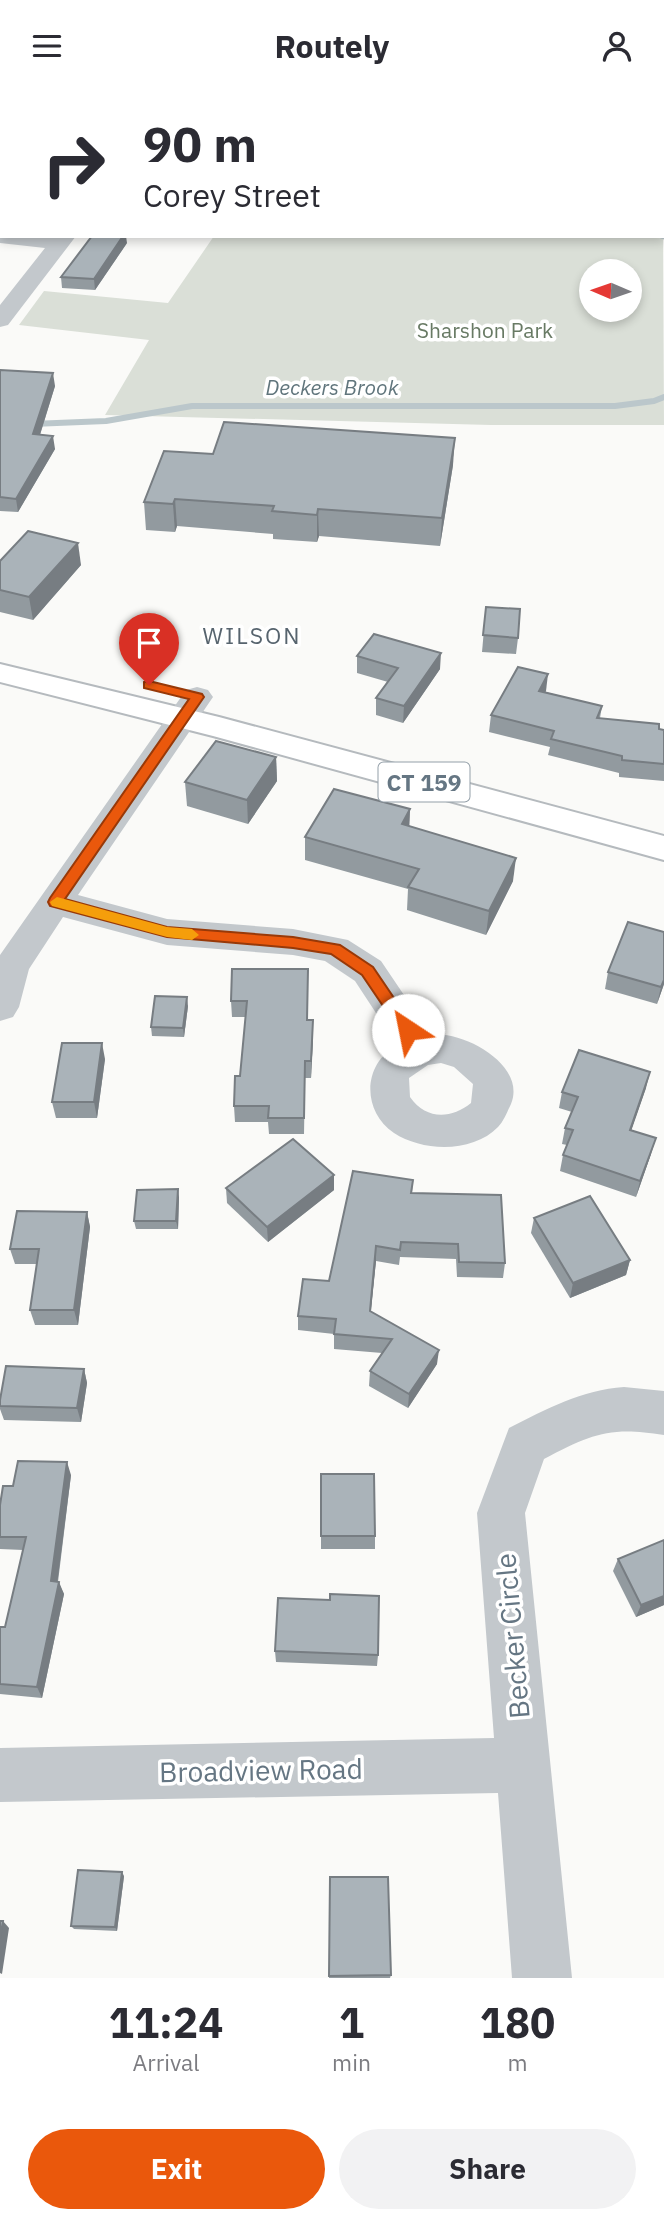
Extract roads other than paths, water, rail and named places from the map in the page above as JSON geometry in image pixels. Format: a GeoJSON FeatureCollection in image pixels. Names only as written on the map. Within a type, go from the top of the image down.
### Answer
{"type":"FeatureCollection","features":[{"type":"Feature","properties":{"kind":"main road","name":"CT 159"},"geometry":{"type":"LineString","coordinates":[[0,650],[664,848]]}},
{"type":"Feature","properties":{"kind":"main road","name":"CT 159"},"geometry":{"type":"LineString","coordinates":[[0,673],[190,707],[664,821]]}},
{"type":"Feature","properties":{"kind":"street"},"geometry":{"type":"LineString","coordinates":[[21,238],[63,240]]}},
{"type":"Feature","properties":{"kind":"street"},"geometry":{"type":"LineString","coordinates":[[0,320],[63,240]]}},
{"type":"Feature","properties":{"kind":"street"},"geometry":{"type":"LineString","coordinates":[[0,1007],[11,968],[190,707]]}},
{"type":"Feature","properties":{"kind":"street"},"geometry":{"type":"LineString","coordinates":[[55,902],[167,932],[293,942],[335,949],[368,971],[421,1050]]}},
{"type":"Feature","properties":{"kind":"street","name":"Becker Circle"},"geometry":{"type":"LineString","coordinates":[[542,1978],[501,1513],[526,1444],[584,1414],[634,1407],[664,1413]]}},
{"type":"Feature","properties":{"kind":"street","name":"Broadview Road"},"geometry":{"type":"LineString","coordinates":[[0,1775],[522,1765]]}},
{"type":"Feature","properties":{"kind":"waterway","name":"Deckers Brook"},"geometry":{"type":"LineString","coordinates":[[32,424],[106,421],[192,406],[615,406],[654,401],[664,397]]}},
{"type":"Feature","properties":{"kind":"district","name":"WILSON"},"geometry":{"type":"Point","coordinates":[252,635]}},
{"type":"Feature","properties":{"kind":"park label","name":"Sharshon Park"},"geometry":{"type":"Point","coordinates":[485,330]}}]}
